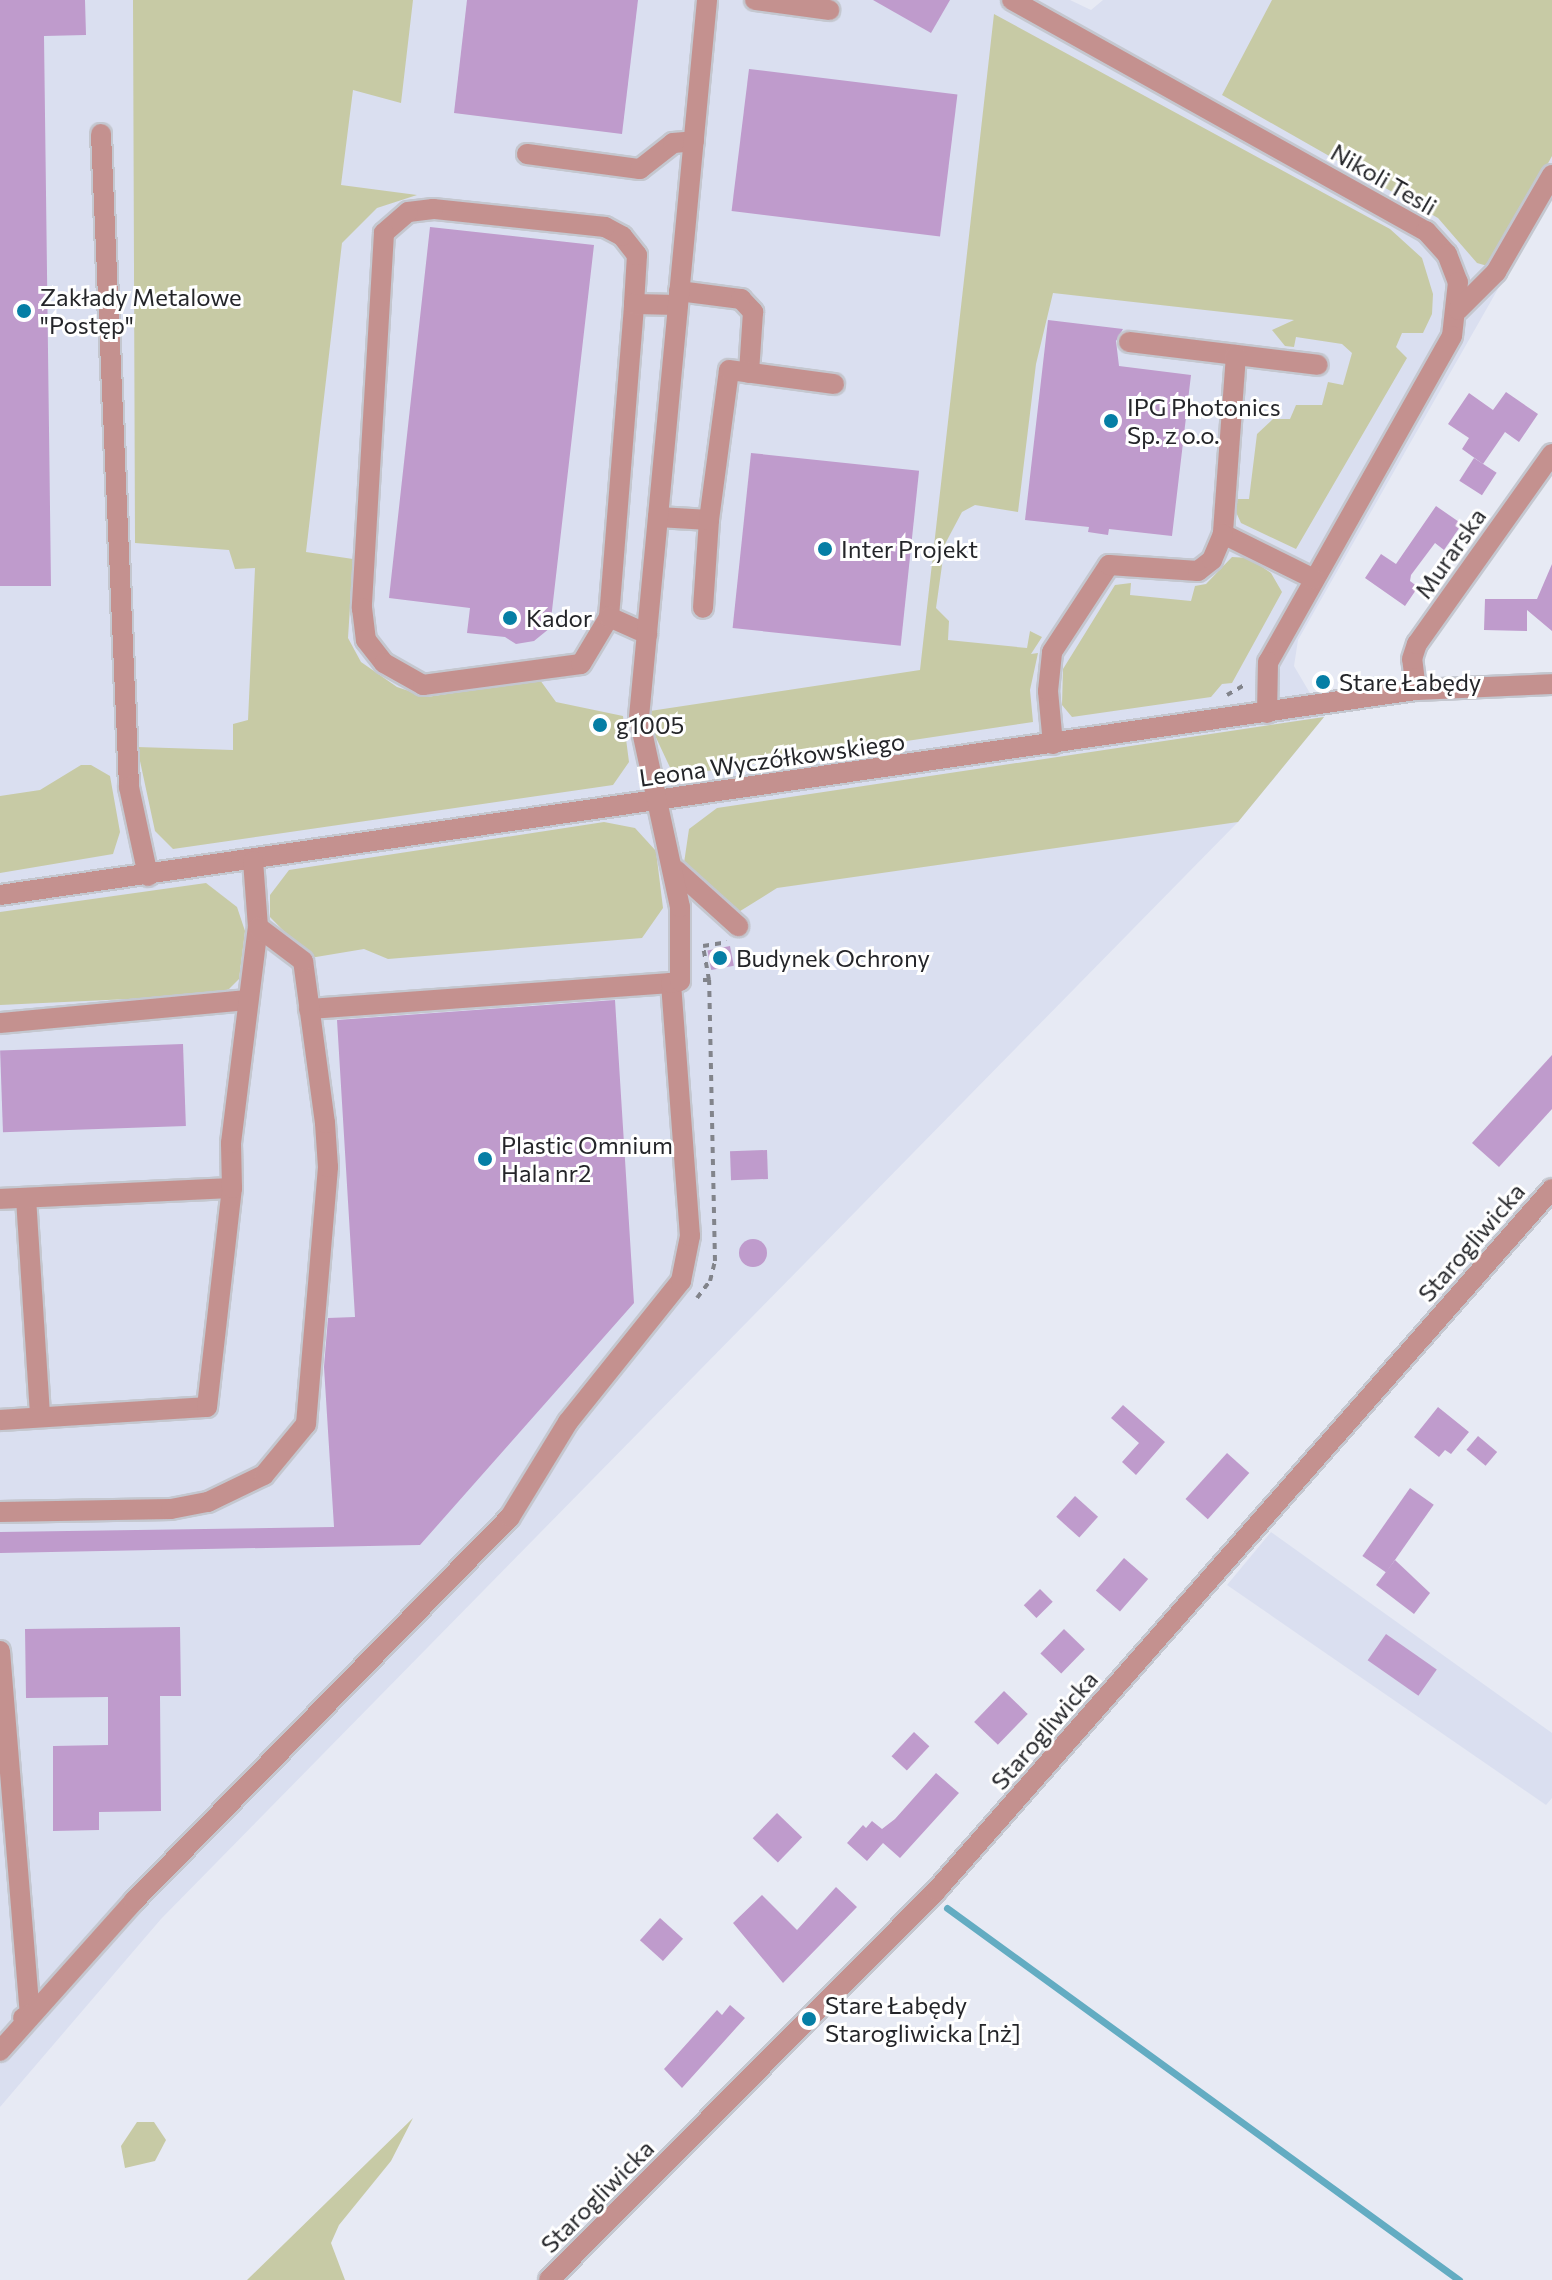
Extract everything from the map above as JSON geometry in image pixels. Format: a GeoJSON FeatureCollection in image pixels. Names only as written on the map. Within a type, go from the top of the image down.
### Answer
{"type":"FeatureCollection","features":[{"type":"Feature","properties":{"kind":"street"},"geometry":{"type":"LineString","coordinates":[[309,1009],[680,981],[676,870],[639,717],[707,0]]}},
{"type":"Feature","properties":{"kind":"street"},"geometry":{"type":"LineString","coordinates":[[755,0],[829,10]]}},
{"type":"Feature","properties":{"kind":"street","name":"Nikoli Tesli"},"geometry":{"type":"LineString","coordinates":[[1012,0],[1426,231],[1452,268],[1458,310],[1452,336],[1268,662],[1267,713]]}},
{"type":"Feature","properties":{"kind":"street"},"geometry":{"type":"LineString","coordinates":[[101,134],[129,787],[148,876]]}},
{"type":"Feature","properties":{"kind":"street"},"geometry":{"type":"LineString","coordinates":[[527,154],[640,169],[673,143],[694,141]]}},
{"type":"Feature","properties":{"kind":"street"},"geometry":{"type":"LineString","coordinates":[[1458,310],[1496,272],[1552,175]]}},
{"type":"Feature","properties":{"kind":"street"},"geometry":{"type":"LineString","coordinates":[[433,209],[605,227],[622,236],[637,255],[634,304],[609,617],[581,664],[423,685],[384,663],[366,640],[362,608],[384,233],[408,212],[433,209]]}},
{"type":"Feature","properties":{"kind":"street"},"geometry":{"type":"LineString","coordinates":[[634,304],[678,298],[741,299],[753,312],[749,373]]}},
{"type":"Feature","properties":{"kind":"street"},"geometry":{"type":"LineString","coordinates":[[1129,342],[1318,365]]}},
{"type":"Feature","properties":{"kind":"street"},"geometry":{"type":"LineString","coordinates":[[1053,744],[1048,691],[1052,652],[1109,565],[1198,571],[1212,560],[1223,534],[1236,355]]}},
{"type":"Feature","properties":{"kind":"street"},"geometry":{"type":"LineString","coordinates":[[703,608],[709,520],[729,370],[834,384]]}},
{"type":"Feature","properties":{"kind":"street","name":"Murarska"},"geometry":{"type":"LineString","coordinates":[[1416,690],[1412,659],[1417,644],[1552,454]]}},
{"type":"Feature","properties":{"kind":"street"},"geometry":{"type":"LineString","coordinates":[[658,517],[709,520]]}},
{"type":"Feature","properties":{"kind":"street"},"geometry":{"type":"LineString","coordinates":[[1223,534],[1314,579]]}},
{"type":"Feature","properties":{"kind":"street"},"geometry":{"type":"LineString","coordinates":[[609,617],[647,634]]}},
{"type":"Feature","properties":{"kind":"street","name":"Leona Wyczółkowskiego"},"geometry":{"type":"LineString","coordinates":[[0,895],[253,861],[1416,690],[1552,684]]}},
{"type":"Feature","properties":{"kind":"street"},"geometry":{"type":"LineString","coordinates":[[0,1420],[207,1407],[232,1188],[231,1143],[258,927],[253,861]]}},
{"type":"Feature","properties":{"kind":"street"},"geometry":{"type":"LineString","coordinates":[[676,870],[734,934]]}},
{"type":"Feature","properties":{"kind":"street"},"geometry":{"type":"LineString","coordinates":[[0,1512],[171,1509],[208,1502],[264,1475],[294,1443],[306,1424],[328,1167],[303,961],[258,927]]}},
{"type":"Feature","properties":{"kind":"street"},"geometry":{"type":"LineString","coordinates":[[0,2051],[30,2014],[510,1517],[568,1422],[669,1303],[681,1281],[690,1236],[671,983]]}},
{"type":"Feature","properties":{"kind":"street"},"geometry":{"type":"LineString","coordinates":[[0,1023],[248,1000]]}},
{"type":"Feature","properties":{"kind":"street"},"geometry":{"type":"LineString","coordinates":[[0,1199],[232,1188]]}},
{"type":"Feature","properties":{"kind":"street","name":"Starogliwicka"},"geometry":{"type":"LineString","coordinates":[[549,2280],[936,1891],[1552,1189]]}},
{"type":"Feature","properties":{"kind":"street"},"geometry":{"type":"LineString","coordinates":[[26,1198],[40,1417]]}},
{"type":"Feature","properties":{"kind":"street"},"geometry":{"type":"LineString","coordinates":[[0,1651],[30,2014]]}},
{"type":"Feature","properties":{"kind":"street"},"geometry":{"type":"LineString","coordinates":[[0,2030],[30,2014]]}},
{"type":"Feature","properties":{"kind":"path"},"geometry":{"type":"LineString","coordinates":[[709,980],[703,946],[734,934]]}},
{"type":"Feature","properties":{"kind":"shaded area"},"geometry":{"type":"Polygon","coordinates":[[[0,0],[1070,0],[1091,10],[1103,0],[1552,0],[1552,194],[1298,640],[1294,666],[1324,717],[1238,822],[161,1919],[0,2107],[0,0]]]}},
{"type":"Feature","properties":{"kind":"shaded area"},"geometry":{"type":"Polygon","coordinates":[[[1271,1532],[1552,1733],[1552,1798],[1546,1805],[1227,1585],[1271,1532]]]}},
{"type":"Feature","properties":{"kind":"green space"},"geometry":{"type":"Polygon","coordinates":[[[133,0],[413,0],[401,103],[353,90],[341,185],[417,195],[377,208],[342,243],[306,552],[353,559],[348,638],[361,662],[397,687],[427,697],[540,680],[556,702],[623,716],[629,762],[613,785],[173,849],[155,831],[137,747],[233,750],[233,724],[248,720],[255,568],[235,569],[229,550],[135,543],[133,0]]]}},
{"type":"Feature","properties":{"kind":"green space"},"geometry":{"type":"Polygon","coordinates":[[[1272,0],[1552,0],[1552,156],[1491,267],[1477,263],[1438,218],[1222,95],[1272,0]]]}},
{"type":"Feature","properties":{"kind":"green space"},"geometry":{"type":"Polygon","coordinates":[[[994,14],[1390,229],[1422,258],[1433,294],[1432,314],[1423,333],[1402,333],[1396,347],[1407,358],[1296,549],[1241,523],[1230,499],[1249,499],[1257,434],[1273,419],[1290,419],[1296,405],[1322,405],[1328,382],[1343,385],[1352,353],[1342,344],[1296,337],[1294,347],[1285,346],[1272,330],[1294,320],[1053,293],[1036,364],[1018,512],[975,505],[962,512],[945,544],[936,608],[949,621],[948,640],[1027,648],[1030,631],[1042,637],[1031,654],[1038,653],[1030,690],[1033,722],[674,776],[652,729],[650,711],[920,670],[994,14]]]}},
{"type":"Feature","properties":{"kind":"green space"},"geometry":{"type":"Polygon","coordinates":[[[1232,557],[1249,558],[1271,573],[1282,592],[1232,683],[1222,684],[1211,697],[1072,717],[1062,705],[1063,669],[1115,585],[1131,583],[1130,595],[1191,601],[1195,586],[1206,584],[1232,557]]]}},
{"type":"Feature","properties":{"kind":"green space"},"geometry":{"type":"Polygon","coordinates":[[[1324,717],[1238,822],[777,888],[737,913],[684,863],[689,829],[717,808],[1324,717]]]}},
{"type":"Feature","properties":{"kind":"green space"},"geometry":{"type":"Polygon","coordinates":[[[81,765],[91,765],[110,776],[120,832],[113,854],[0,873],[0,796],[40,790],[81,765]]]}},
{"type":"Feature","properties":{"kind":"green space"},"geometry":{"type":"Polygon","coordinates":[[[604,822],[635,828],[656,851],[663,908],[642,938],[388,959],[364,949],[310,958],[270,917],[270,895],[289,870],[604,822]]]}},
{"type":"Feature","properties":{"kind":"green space"},"geometry":{"type":"Polygon","coordinates":[[[206,883],[237,907],[245,931],[239,979],[229,989],[214,995],[0,1005],[0,912],[206,883]]]}},
{"type":"Feature","properties":{"kind":"green space"},"geometry":{"type":"Polygon","coordinates":[[[413,2118],[391,2161],[339,2225],[331,2243],[345,2280],[247,2280],[413,2118]]]}},
{"type":"Feature","properties":{"kind":"green space"},"geometry":{"type":"Polygon","coordinates":[[[137,2122],[154,2122],[166,2140],[155,2161],[125,2168],[121,2146],[137,2122]]]}},
{"type":"Feature","properties":{"kind":"building","name":"Zakłady Metalowe \"Postęp\""},"geometry":{"type":"Polygon","coordinates":[[[0,0],[85,0],[86,35],[44,36],[51,586],[0,586],[0,0]]]}},
{"type":"Feature","properties":{"kind":"building"},"geometry":{"type":"Polygon","coordinates":[[[467,0],[638,0],[622,134],[454,113],[467,0]]]}},
{"type":"Feature","properties":{"kind":"building"},"geometry":{"type":"Polygon","coordinates":[[[873,0],[950,0],[931,33],[873,0]]]}},
{"type":"Feature","properties":{"kind":"building"},"geometry":{"type":"Polygon","coordinates":[[[749,69],[957,95],[940,237],[732,211],[749,69]]]}},
{"type":"Feature","properties":{"kind":"building"},"geometry":{"type":"Polygon","coordinates":[[[430,227],[594,245],[550,628],[534,641],[516,644],[505,637],[467,633],[470,608],[389,598],[430,227]]]}},
{"type":"Feature","properties":{"kind":"building","name":"IPG Photonics Sp. z o.o."},"geometry":{"type":"Polygon","coordinates":[[[1048,320],[1123,329],[1116,341],[1119,366],[1191,375],[1172,536],[1109,529],[1108,535],[1088,532],[1089,527],[1025,520],[1048,320]]]}},
{"type":"Feature","properties":{"kind":"building"},"geometry":{"type":"Polygon","coordinates":[[[1506,392],[1538,414],[1519,442],[1505,432],[1483,464],[1462,449],[1469,438],[1448,424],[1469,393],[1493,410],[1506,392]]]}},
{"type":"Feature","properties":{"kind":"building","name":"Inter Projekt"},"geometry":{"type":"Polygon","coordinates":[[[751,453],[919,471],[901,646],[733,628],[751,453]]]}},
{"type":"Feature","properties":{"kind":"building"},"geometry":{"type":"Polygon","coordinates":[[[1474,458],[1497,473],[1482,495],[1459,481],[1474,458]]]}},
{"type":"Feature","properties":{"kind":"building"},"geometry":{"type":"Polygon","coordinates":[[[1436,506],[1462,524],[1444,550],[1435,543],[1411,575],[1410,581],[1418,587],[1405,606],[1365,578],[1381,554],[1396,564],[1436,506]]]}},
{"type":"Feature","properties":{"kind":"building"},"geometry":{"type":"Polygon","coordinates":[[[1552,564],[1552,631],[1527,610],[1527,631],[1484,630],[1485,599],[1537,599],[1552,564]]]}},
{"type":"Feature","properties":{"kind":"building","name":"Budynek Ochrony"},"geometry":{"type":"Polygon","coordinates":[[[730,946],[734,966],[711,970],[707,950],[730,946]]]}},
{"type":"Feature","properties":{"kind":"building","name":"Plastic Omnium Hala nr2"},"geometry":{"type":"Polygon","coordinates":[[[615,1000],[634,1303],[420,1545],[0,1553],[0,1532],[334,1527],[324,1367],[328,1318],[355,1317],[337,1020],[615,1000]]]}},
{"type":"Feature","properties":{"kind":"building"},"geometry":{"type":"Polygon","coordinates":[[[183,1044],[186,1126],[3,1132],[0,1050],[183,1044]]]}},
{"type":"Feature","properties":{"kind":"building"},"geometry":{"type":"Polygon","coordinates":[[[1552,1055],[1552,1109],[1499,1167],[1472,1143],[1552,1055]]]}},
{"type":"Feature","properties":{"kind":"building"},"geometry":{"type":"Polygon","coordinates":[[[767,1150],[768,1179],[731,1180],[730,1151],[767,1150]]]}},
{"type":"Feature","properties":{"kind":"building"},"geometry":{"type":"Polygon","coordinates":[[[753,1239],[763,1243],[767,1253],[763,1263],[753,1267],[743,1263],[739,1253],[743,1243],[753,1239]]]}},
{"type":"Feature","properties":{"kind":"building"},"geometry":{"type":"Polygon","coordinates":[[[1123,1405],[1165,1442],[1136,1475],[1122,1462],[1139,1443],[1111,1418],[1123,1405]]]}},
{"type":"Feature","properties":{"kind":"building"},"geometry":{"type":"Polygon","coordinates":[[[1438,1407],[1469,1432],[1451,1454],[1445,1450],[1439,1457],[1414,1437],[1438,1407]]]}},
{"type":"Feature","properties":{"kind":"building"},"geometry":{"type":"Polygon","coordinates":[[[1478,1436],[1497,1452],[1486,1466],[1466,1450],[1478,1436]]]}},
{"type":"Feature","properties":{"kind":"building"},"geometry":{"type":"Polygon","coordinates":[[[1227,1453],[1249,1473],[1208,1519],[1186,1499],[1227,1453]]]}},
{"type":"Feature","properties":{"kind":"building"},"geometry":{"type":"Polygon","coordinates":[[[1410,1488],[1434,1505],[1386,1573],[1362,1556],[1410,1488]]]}},
{"type":"Feature","properties":{"kind":"building"},"geometry":{"type":"Polygon","coordinates":[[[1075,1496],[1098,1517],[1079,1538],[1056,1517],[1075,1496]]]}},
{"type":"Feature","properties":{"kind":"building"},"geometry":{"type":"Polygon","coordinates":[[[1124,1558],[1148,1579],[1120,1611],[1096,1590],[1124,1558]]]}},
{"type":"Feature","properties":{"kind":"building"},"geometry":{"type":"Polygon","coordinates":[[[1395,1560],[1430,1593],[1414,1614],[1376,1585],[1395,1560]]]}},
{"type":"Feature","properties":{"kind":"building"},"geometry":{"type":"Polygon","coordinates":[[[1040,1589],[1053,1602],[1036,1618],[1024,1605],[1040,1589]]]}},
{"type":"Feature","properties":{"kind":"building"},"geometry":{"type":"Polygon","coordinates":[[[180,1627],[181,1696],[160,1696],[161,1811],[99,1812],[99,1830],[53,1831],[53,1746],[108,1745],[108,1697],[26,1698],[25,1629],[180,1627]]]}},
{"type":"Feature","properties":{"kind":"building"},"geometry":{"type":"Polygon","coordinates":[[[1064,1629],[1085,1649],[1061,1674],[1040,1653],[1064,1629]]]}},
{"type":"Feature","properties":{"kind":"building"},"geometry":{"type":"Polygon","coordinates":[[[1386,1634],[1437,1670],[1418,1696],[1368,1660],[1386,1634]]]}},
{"type":"Feature","properties":{"kind":"building"},"geometry":{"type":"Polygon","coordinates":[[[1004,1691],[1028,1714],[998,1745],[974,1722],[1004,1691]]]}},
{"type":"Feature","properties":{"kind":"building"},"geometry":{"type":"Polygon","coordinates":[[[914,1732],[929,1746],[907,1770],[891,1756],[914,1732]]]}},
{"type":"Feature","properties":{"kind":"building"},"geometry":{"type":"Polygon","coordinates":[[[936,1773],[959,1793],[900,1858],[883,1843],[867,1861],[847,1843],[863,1825],[866,1828],[872,1821],[882,1829],[895,1819],[936,1773]]]}},
{"type":"Feature","properties":{"kind":"building"},"geometry":{"type":"Polygon","coordinates":[[[777,1813],[802,1837],[778,1862],[753,1838],[777,1813]]]}},
{"type":"Feature","properties":{"kind":"building"},"geometry":{"type":"Polygon","coordinates":[[[836,1887],[857,1907],[783,1983],[733,1923],[762,1895],[797,1930],[836,1887]]]}},
{"type":"Feature","properties":{"kind":"building"},"geometry":{"type":"Polygon","coordinates":[[[660,1918],[683,1939],[663,1961],[640,1940],[660,1918]]]}},
{"type":"Feature","properties":{"kind":"building"},"geometry":{"type":"Polygon","coordinates":[[[730,2005],[745,2018],[682,2088],[664,2069],[717,2010],[722,2015],[730,2005]]]}},
{"type":"Feature","properties":{"kind":"waterway"},"geometry":{"type":"LineString","coordinates":[[947,1908],[1459,2280]]}},
{"type":"Feature","properties":{"kind":"place","name":"Zakłady Metalowe \"Postęp\""},"geometry":{"type":"Point","coordinates":[24,311]}},
{"type":"Feature","properties":{"kind":"place","name":"IPG Photonics Sp. z o.o."},"geometry":{"type":"Point","coordinates":[1111,421]}},
{"type":"Feature","properties":{"kind":"place","name":"Inter Projekt"},"geometry":{"type":"Point","coordinates":[825,549]}},
{"type":"Feature","properties":{"kind":"place","name":"Kador"},"geometry":{"type":"Point","coordinates":[510,618]}},
{"type":"Feature","properties":{"kind":"place","name":"Stare Łabędy"},"geometry":{"type":"Point","coordinates":[1323,682]}},
{"type":"Feature","properties":{"kind":"place","name":"g1005"},"geometry":{"type":"Point","coordinates":[600,725]}},
{"type":"Feature","properties":{"kind":"place","name":"Budynek Ochrony"},"geometry":{"type":"Point","coordinates":[720,958]}},
{"type":"Feature","properties":{"kind":"place","name":"Plastic Omnium Hala nr2"},"geometry":{"type":"Point","coordinates":[485,1159]}},
{"type":"Feature","properties":{"kind":"place","name":"Stare Łabędy Starogliwicka [nż]"},"geometry":{"type":"Point","coordinates":[809,2019]}}]}
